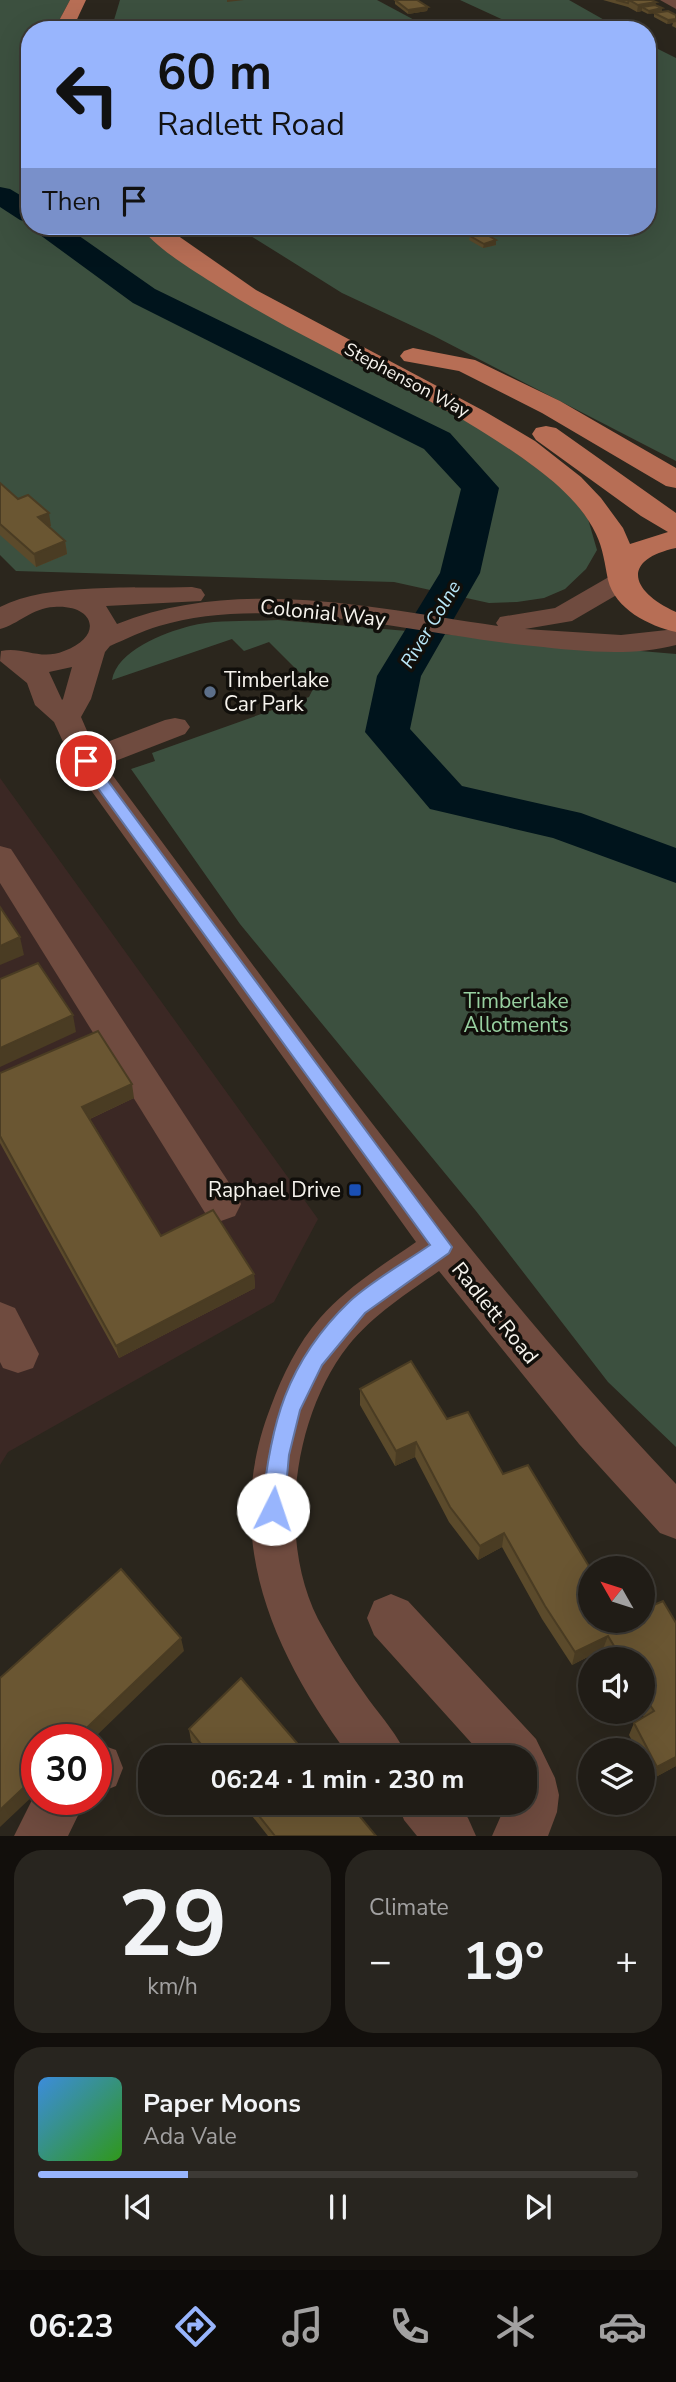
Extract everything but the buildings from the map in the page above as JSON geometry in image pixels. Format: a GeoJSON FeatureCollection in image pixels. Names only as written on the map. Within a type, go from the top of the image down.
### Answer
{"type":"FeatureCollection","features":[{"type":"Feature","properties":{"kind":"main road"},"geometry":{"type":"LineString","coordinates":[[68,21],[78,0]]}},
{"type":"Feature","properties":{"kind":"main road","name":"Stephenson Way"},"geometry":{"type":"LineString","coordinates":[[163,235],[258,300],[475,417],[538,457],[568,480],[609,529],[628,594],[639,606],[676,623]]}},
{"type":"Feature","properties":{"kind":"main road","name":"Stephenson Way"},"geometry":{"type":"LineString","coordinates":[[388,343],[449,374],[555,439],[651,510],[676,525]]}},
{"type":"Feature","properties":{"kind":"main road","name":"Stephenson Way"},"geometry":{"type":"LineString","coordinates":[[413,356],[466,365],[551,407],[676,480]]}},
{"type":"Feature","properties":{"kind":"main road"},"geometry":{"type":"LineString","coordinates":[[622,576],[632,555],[648,546],[676,539]]}},
{"type":"Feature","properties":{"kind":"street"},"geometry":{"type":"LineString","coordinates":[[667,0],[676,5]]}},
{"type":"Feature","properties":{"kind":"street","name":"Colonial Way"},"geometry":{"type":"LineString","coordinates":[[483,628],[562,615],[622,576]]}},
{"type":"Feature","properties":{"kind":"street"},"geometry":{"type":"LineString","coordinates":[[0,586],[96,610],[103,620],[103,634],[96,644],[78,699],[66,717]]}},
{"type":"Feature","properties":{"kind":"street","name":"Colonial Way"},"geometry":{"type":"LineString","coordinates":[[57,599],[256,595],[595,643],[676,638]]}},
{"type":"Feature","properties":{"kind":"street"},"geometry":{"type":"LineString","coordinates":[[0,621],[7,613],[24,604],[57,599]]}},
{"type":"Feature","properties":{"kind":"street","name":"Colonial Way"},"geometry":{"type":"LineString","coordinates":[[6,654],[27,663],[53,663],[79,656],[119,630],[164,616],[232,606],[361,611]]}},
{"type":"Feature","properties":{"kind":"street","name":"Radlett Road"},"geometry":{"type":"LineString","coordinates":[[6,654],[40,679],[49,705],[66,717],[86,761],[442,1247],[547,1378],[676,1517]]}},
{"type":"Feature","properties":{"kind":"street"},"geometry":{"type":"LineString","coordinates":[[86,761],[175,727]]}},
{"type":"Feature","properties":{"kind":"street"},"geometry":{"type":"LineString","coordinates":[[7,879],[62,958],[221,1204]]}},
{"type":"Feature","properties":{"kind":"street"},"geometry":{"type":"LineString","coordinates":[[373,1745],[348,1710],[299,1629],[284,1590],[276,1552],[273,1494],[278,1455],[289,1410],[314,1359],[358,1307],[442,1247]]}},
{"type":"Feature","properties":{"kind":"street"},"geometry":{"type":"LineString","coordinates":[[391,1618],[507,1745]]}},
{"type":"Feature","properties":{"kind":"street"},"geometry":{"type":"LineString","coordinates":[[40,1836],[57,1815]]}},
{"type":"Feature","properties":{"kind":"street"},"geometry":{"type":"LineString","coordinates":[[433,1815],[450,1836]]}},
{"type":"Feature","properties":{"kind":"street"},"geometry":{"type":"LineString","coordinates":[[518,1836],[530,1815]]}},
{"type":"Feature","properties":{"kind":"shaded area"},"geometry":{"type":"Polygon","coordinates":[[[0,778],[318,1219],[274,1302],[8,1452],[0,1465],[0,778]]]}},
{"type":"Feature","properties":{"kind":"green space"},"geometry":{"type":"Polygon","coordinates":[[[0,0],[70,0],[59,21],[21,21],[21,235],[150,235],[180,258],[469,419],[564,488],[588,519],[597,550],[586,569],[565,589],[544,598],[489,603],[394,582],[16,571],[0,555],[0,0]]]}},
{"type":"Feature","properties":{"kind":"green space"},"geometry":{"type":"Polygon","coordinates":[[[120,0],[377,0],[416,21],[114,21],[120,0]]]}},
{"type":"Feature","properties":{"kind":"green space"},"geometry":{"type":"Polygon","coordinates":[[[460,0],[569,0],[606,21],[506,21],[460,0]]]}},
{"type":"Feature","properties":{"kind":"green space"},"geometry":{"type":"Polygon","coordinates":[[[656,48],[676,58],[676,461],[434,336],[342,293],[249,235],[656,235],[656,48]]]}},
{"type":"Feature","properties":{"kind":"green space","name":"Timberlake Allotments"},"geometry":{"type":"Polygon","coordinates":[[[278,620],[676,654],[676,1447],[608,1382],[476,1211],[240,924],[131,769],[155,761],[152,753],[309,697],[314,687],[269,642],[244,651],[232,639],[112,680],[122,660],[167,633],[190,626],[278,620]]]}},
{"type":"Feature","properties":{"kind":"waterway","name":"River Colne"},"geometry":{"type":"LineString","coordinates":[[0,195],[21,208]]}},
{"type":"Feature","properties":{"kind":"waterway","name":"River Colne"},"geometry":{"type":"LineString","coordinates":[[59,235],[144,296],[437,441],[480,488],[460,573],[399,676],[387,732],[447,798],[564,824],[676,866]]}},
{"type":"Feature","properties":{"kind":"place","name":"Timberlake Car Park"},"geometry":{"type":"Point","coordinates":[210,692]}},
{"type":"Feature","properties":{"kind":"place","name":"Raphael Drive"},"geometry":{"type":"Point","coordinates":[355,1190]}},
{"type":"Feature","properties":{"kind":"route"},"geometry":{"type":"LineString","coordinates":[[86,761],[442,1247],[358,1307],[334,1332],[314,1359],[289,1410],[278,1455],[273,1509]]}}]}
